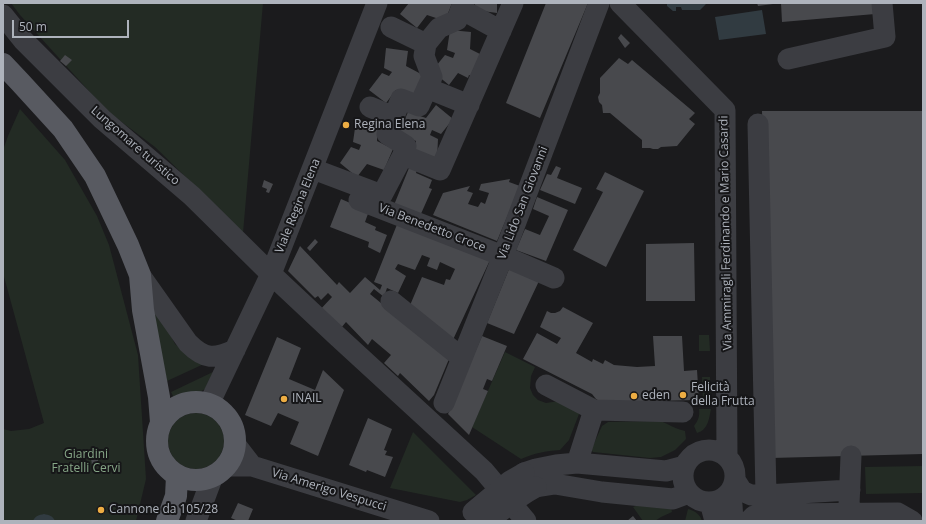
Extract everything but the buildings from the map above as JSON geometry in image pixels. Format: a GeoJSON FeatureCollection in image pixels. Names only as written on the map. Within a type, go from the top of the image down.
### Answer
{"type":"FeatureCollection","features":[{"type":"Feature","properties":{"kind":"main road"},"geometry":{"type":"LineString","coordinates":[[3,64],[63,129],[95,176],[128,245],[140,276],[143,310],[164,410],[157,437],[158,452],[165,466],[196,480]]}},
{"type":"Feature","properties":{"kind":"main road"},"geometry":{"type":"LineString","coordinates":[[164,410],[189,403],[199,402],[209,404],[220,410],[229,420],[234,431],[235,444],[232,456],[196,480],[166,521]]}},
{"type":"Feature","properties":{"kind":"street","name":"Viale Regina Elena"},"geometry":{"type":"LineString","coordinates":[[209,404],[271,274],[378,3]]}},
{"type":"Feature","properties":{"kind":"street"},"geometry":{"type":"LineString","coordinates":[[403,155],[440,170],[513,3]]}},
{"type":"Feature","properties":{"kind":"street","name":"Via Lido San Giovanni"},"geometry":{"type":"LineString","coordinates":[[444,403],[503,256],[599,3]]}},
{"type":"Feature","properties":{"kind":"street","name":"Via Ammiragli Ferdinando e Mario Casardi"},"geometry":{"type":"LineString","coordinates":[[620,3],[725,110],[728,457]]}},
{"type":"Feature","properties":{"kind":"street"},"geometry":{"type":"LineString","coordinates":[[788,59],[885,37],[882,3]]}},
{"type":"Feature","properties":{"kind":"street"},"geometry":{"type":"LineString","coordinates":[[310,174],[382,195],[403,155],[406,146],[387,134],[401,99],[419,106],[432,78],[424,56],[426,44],[439,28],[457,20],[462,6],[501,31]]}},
{"type":"Feature","properties":{"kind":"street","name":"Lungomare turistico"},"geometry":{"type":"LineString","coordinates":[[3,14],[23,40],[102,119],[192,196],[271,274],[484,471],[526,521]]}},
{"type":"Feature","properties":{"kind":"street"},"geometry":{"type":"LineString","coordinates":[[391,27],[426,44]]}},
{"type":"Feature","properties":{"kind":"street"},"geometry":{"type":"LineString","coordinates":[[427,88],[469,105]]}},
{"type":"Feature","properties":{"kind":"street"},"geometry":{"type":"LineString","coordinates":[[370,107],[394,118]]}},
{"type":"Feature","properties":{"kind":"street"},"geometry":{"type":"LineString","coordinates":[[758,124],[766,495]]}},
{"type":"Feature","properties":{"kind":"street","name":"Via Benedetto Croce"},"geometry":{"type":"LineString","coordinates":[[310,174],[554,278]]}},
{"type":"Feature","properties":{"kind":"street"},"geometry":{"type":"LineString","coordinates":[[140,276],[188,343],[197,352],[207,356],[216,357],[235,350]]}},
{"type":"Feature","properties":{"kind":"street"},"geometry":{"type":"LineString","coordinates":[[391,301],[462,358]]}},
{"type":"Feature","properties":{"kind":"street"},"geometry":{"type":"LineString","coordinates":[[546,385],[594,410],[683,412]]}},
{"type":"Feature","properties":{"kind":"street"},"geometry":{"type":"LineString","coordinates":[[577,463],[594,410]]}},
{"type":"Feature","properties":{"kind":"street"},"geometry":{"type":"LineString","coordinates":[[235,444],[252,466]]}},
{"type":"Feature","properties":{"kind":"street"},"geometry":{"type":"LineString","coordinates":[[722,499],[735,472],[728,457],[720,452],[704,450],[689,459],[683,473],[685,487],[689,493],[702,501],[722,499],[742,491],[751,495],[766,495],[850,490]]}},
{"type":"Feature","properties":{"kind":"street"},"geometry":{"type":"LineString","coordinates":[[849,513],[851,456]]}},
{"type":"Feature","properties":{"kind":"street"},"geometry":{"type":"LineString","coordinates":[[476,518],[505,508],[524,493],[536,469],[577,463],[666,471],[685,466]]}},
{"type":"Feature","properties":{"kind":"street","name":"Via Amerigo Vespucci"},"geometry":{"type":"LineString","coordinates":[[196,480],[252,466],[429,521]]}},
{"type":"Feature","properties":{"kind":"street"},"geometry":{"type":"LineString","coordinates":[[196,480],[196,521]]}},
{"type":"Feature","properties":{"kind":"street"},"geometry":{"type":"LineString","coordinates":[[530,480],[602,492],[673,499],[689,493]]}},
{"type":"Feature","properties":{"kind":"street"},"geometry":{"type":"LineString","coordinates":[[722,499],[732,505],[733,521]]}},
{"type":"Feature","properties":{"kind":"street"},"geometry":{"type":"LineString","coordinates":[[748,521],[754,516],[769,514],[849,513],[898,513],[912,521]]}},
{"type":"Feature","properties":{"kind":"green space"},"geometry":{"type":"Polygon","coordinates":[[[11,3],[263,3],[243,233],[155,147],[107,111],[20,15],[11,3]]]}},
{"type":"Feature","properties":{"kind":"green space","name":"Giardini Fratelli Cervi"},"geometry":{"type":"Polygon","coordinates":[[[20,109],[65,160],[97,216],[109,245],[138,355],[146,479],[136,521],[3,521],[3,429],[11,431],[29,429],[44,423],[3,273],[3,150],[20,109]]]}},
{"type":"Feature","properties":{"kind":"green space"},"geometry":{"type":"Polygon","coordinates":[[[150,302],[165,323],[175,344],[195,361],[206,363],[167,381],[150,302]]]}},
{"type":"Feature","properties":{"kind":"green space"},"geometry":{"type":"Polygon","coordinates":[[[699,335],[709,335],[710,351],[699,351],[699,335]]]}},
{"type":"Feature","properties":{"kind":"green space"},"geometry":{"type":"Polygon","coordinates":[[[505,352],[535,367],[531,376],[530,388],[533,395],[538,400],[546,403],[559,401],[577,409],[579,414],[569,440],[560,450],[531,455],[521,459],[472,427],[505,352]]]}},
{"type":"Feature","properties":{"kind":"green space"},"geometry":{"type":"Polygon","coordinates":[[[213,372],[205,389],[191,397],[174,398],[171,392],[213,372]]]}},
{"type":"Feature","properties":{"kind":"green space"},"geometry":{"type":"Polygon","coordinates":[[[702,377],[710,377],[711,402],[703,402],[702,377]]]}},
{"type":"Feature","properties":{"kind":"green space"},"geometry":{"type":"Polygon","coordinates":[[[699,409],[711,409],[706,427],[701,432],[697,433],[694,426],[697,422],[699,409]]]}},
{"type":"Feature","properties":{"kind":"green space"},"geometry":{"type":"Polygon","coordinates":[[[196,413],[207,415],[216,421],[222,430],[224,441],[222,452],[216,461],[207,467],[196,469],[185,467],[176,461],[170,452],[168,441],[170,430],[176,421],[185,415],[196,413]]]}},
{"type":"Feature","properties":{"kind":"green space"},"geometry":{"type":"Polygon","coordinates":[[[660,421],[685,431],[686,439],[675,450],[661,457],[650,458],[593,452],[591,450],[602,426],[608,422],[660,421]]]}},
{"type":"Feature","properties":{"kind":"green space"},"geometry":{"type":"Polygon","coordinates":[[[413,432],[476,495],[460,502],[390,488],[413,432]]]}},
{"type":"Feature","properties":{"kind":"green space"},"geometry":{"type":"Polygon","coordinates":[[[923,466],[923,493],[866,494],[865,467],[923,466]]]}},
{"type":"Feature","properties":{"kind":"green space"},"geometry":{"type":"Polygon","coordinates":[[[643,503],[671,507],[672,512],[655,521],[643,521],[633,507],[643,503]]]}},
{"type":"Feature","properties":{"kind":"green space"},"geometry":{"type":"Polygon","coordinates":[[[688,509],[697,513],[702,521],[685,521],[688,509]]]}},
{"type":"Feature","properties":{"kind":"shaded area"},"geometry":{"type":"Polygon","coordinates":[[[667,3],[706,4],[700,10],[682,10],[681,7],[676,7],[676,11],[673,11],[667,6],[667,3]]]}},
{"type":"Feature","properties":{"kind":"shaded area"},"geometry":{"type":"Polygon","coordinates":[[[762,10],[766,34],[719,40],[715,17],[762,10]]]}},
{"type":"Feature","properties":{"kind":"shaded area"},"geometry":{"type":"Polygon","coordinates":[[[44,514],[51,516],[55,521],[33,521],[37,516],[44,514]]]}},
{"type":"Feature","properties":{"kind":"place","name":"Regina Elena"},"geometry":{"type":"Point","coordinates":[346,125]}},
{"type":"Feature","properties":{"kind":"place","name":"Felicità della Frutta"},"geometry":{"type":"Point","coordinates":[683,395]}},
{"type":"Feature","properties":{"kind":"place","name":"eden"},"geometry":{"type":"Point","coordinates":[634,396]}},
{"type":"Feature","properties":{"kind":"place","name":"INAIL"},"geometry":{"type":"Point","coordinates":[284,399]}},
{"type":"Feature","properties":{"kind":"place","name":"Cannone da 105/28"},"geometry":{"type":"Point","coordinates":[101,510]}}]}
